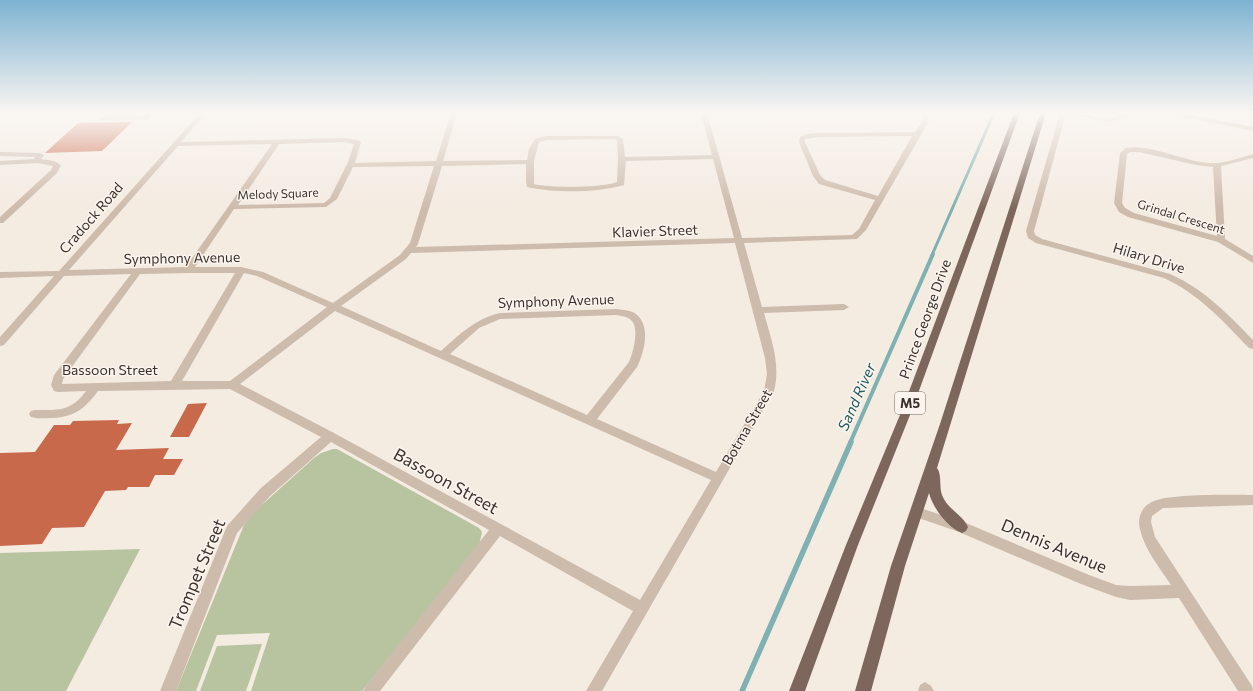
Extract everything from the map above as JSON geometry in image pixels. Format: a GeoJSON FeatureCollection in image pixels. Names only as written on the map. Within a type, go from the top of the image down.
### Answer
{"type":"FeatureCollection","features":[{"type":"Feature","properties":{"kind":"main road","name":"Prince George Drive"},"geometry":{"type":"LineString","coordinates":[[797,691],[852,545],[907,410],[1005,145]]}},
{"type":"Feature","properties":{"kind":"main road"},"geometry":{"type":"LineString","coordinates":[[863,691],[898,566],[917,512],[1033,145]]}},
{"type":"Feature","properties":{"kind":"main road"},"geometry":{"type":"LineString","coordinates":[[939,443],[933,475],[934,493],[942,509],[962,527]]}},
{"type":"Feature","properties":{"kind":"street","name":"Cradock Road"},"geometry":{"type":"LineString","coordinates":[[0,343],[174,145]]}},
{"type":"Feature","properties":{"kind":"street"},"geometry":{"type":"LineString","coordinates":[[189,270],[275,145]]}},
{"type":"Feature","properties":{"kind":"street","name":"Melody Square"},"geometry":{"type":"LineString","coordinates":[[232,207],[326,205],[333,199],[358,145]]}},
{"type":"Feature","properties":{"kind":"street"},"geometry":{"type":"LineString","coordinates":[[232,385],[335,306],[403,257],[410,250],[420,227],[444,145]]}},
{"type":"Feature","properties":{"kind":"street"},"geometry":{"type":"LineString","coordinates":[[534,145],[530,184],[534,187],[610,187],[618,185],[622,181],[621,145]]}},
{"type":"Feature","properties":{"kind":"street","name":"Botma Street"},"geometry":{"type":"LineString","coordinates":[[594,691],[772,384],[772,365],[740,241],[712,145]]}},
{"type":"Feature","properties":{"kind":"street"},"geometry":{"type":"LineString","coordinates":[[803,145],[817,176],[822,182],[879,199]]}},
{"type":"Feature","properties":{"kind":"street","name":"Klavier Street"},"geometry":{"type":"LineString","coordinates":[[410,250],[854,237],[862,230],[910,145]]}},
{"type":"Feature","properties":{"kind":"street","name":"Hilary Drive"},"geometry":{"type":"LineString","coordinates":[[1054,145],[1030,231],[1031,236],[1039,241],[1167,276],[1186,284],[1202,295],[1253,346]]}},
{"type":"Feature","properties":{"kind":"street","name":"Grindal Crescent"},"geometry":{"type":"LineString","coordinates":[[1253,156],[1217,165],[1196,163],[1139,150],[1129,150],[1124,153],[1118,203],[1122,210],[1131,215],[1221,240],[1253,260]]}},
{"type":"Feature","properties":{"kind":"street"},"geometry":{"type":"LineString","coordinates":[[0,154],[40,155],[35,162]]}},
{"type":"Feature","properties":{"kind":"street"},"geometry":{"type":"LineString","coordinates":[[622,159],[715,157]]}},
{"type":"Feature","properties":{"kind":"street"},"geometry":{"type":"LineString","coordinates":[[0,163],[35,162],[55,163],[57,165],[57,168],[0,221]]}},
{"type":"Feature","properties":{"kind":"street"},"geometry":{"type":"LineString","coordinates":[[350,165],[531,162]]}},
{"type":"Feature","properties":{"kind":"street"},"geometry":{"type":"LineString","coordinates":[[1217,165],[1221,240]]}},
{"type":"Feature","properties":{"kind":"street"},"geometry":{"type":"LineString","coordinates":[[0,213],[9,213]]}},
{"type":"Feature","properties":{"kind":"street"},"geometry":{"type":"LineString","coordinates":[[174,385],[241,270]]}},
{"type":"Feature","properties":{"kind":"street","name":"Symphony Avenue"},"geometry":{"type":"LineString","coordinates":[[0,275],[241,270],[269,277],[718,478]]}},
{"type":"Feature","properties":{"kind":"street","name":"Bassoon Street"},"geometry":{"type":"LineString","coordinates":[[137,272],[58,378],[56,386],[62,388],[232,385],[330,436],[641,608]]}},
{"type":"Feature","properties":{"kind":"street"},"geometry":{"type":"LineString","coordinates":[[757,310],[844,307]]}},
{"type":"Feature","properties":{"kind":"street","name":"Symphony Avenue"},"geometry":{"type":"LineString","coordinates":[[443,355],[476,324],[490,317],[616,312],[632,316],[635,318],[638,326],[640,348],[637,356],[633,364],[589,421]]}},
{"type":"Feature","properties":{"kind":"street"},"geometry":{"type":"LineString","coordinates":[[34,414],[67,414],[75,411],[87,400],[95,387]]}},
{"type":"Feature","properties":{"kind":"street","name":"Trompet Street"},"geometry":{"type":"LineString","coordinates":[[168,691],[232,530],[255,502],[330,436]]}},
{"type":"Feature","properties":{"kind":"street"},"geometry":{"type":"LineString","coordinates":[[1247,691],[1182,591],[1145,530],[1144,521],[1147,513],[1153,506],[1162,504],[1253,500]]}},
{"type":"Feature","properties":{"kind":"street","name":"Dennis Avenue"},"geometry":{"type":"LineString","coordinates":[[917,512],[962,527],[1086,580],[1116,591],[1130,593],[1182,591]]}},
{"type":"Feature","properties":{"kind":"street"},"geometry":{"type":"LineString","coordinates":[[371,691],[498,530]]}},
{"type":"Feature","properties":{"kind":"green space"},"geometry":{"type":"Polygon","coordinates":[[[337,449],[479,528],[482,532],[479,546],[362,691],[251,691],[270,633],[217,635],[196,691],[176,691],[244,525],[254,512],[314,458],[321,453],[337,449]]]}},
{"type":"Feature","properties":{"kind":"green space"},"geometry":{"type":"Polygon","coordinates":[[[140,549],[66,691],[0,691],[0,553],[140,549]]]}},
{"type":"Feature","properties":{"kind":"green space"},"geometry":{"type":"Polygon","coordinates":[[[262,644],[246,691],[200,691],[217,646],[262,644]]]}},
{"type":"Feature","properties":{"kind":"building"},"geometry":{"type":"Polygon","coordinates":[[[54,145],[108,145],[102,151],[45,153],[54,145]]]}},
{"type":"Feature","properties":{"kind":"building"},"geometry":{"type":"Polygon","coordinates":[[[207,403],[189,437],[170,437],[188,404],[207,403]]]}},
{"type":"Feature","properties":{"kind":"building"},"geometry":{"type":"Polygon","coordinates":[[[119,420],[117,424],[132,423],[116,450],[169,448],[163,459],[183,459],[174,475],[155,475],[149,487],[128,487],[126,490],[105,491],[84,527],[52,528],[42,544],[0,546],[0,453],[35,452],[54,425],[70,425],[73,421],[119,420]]]}},
{"type":"Feature","properties":{"kind":"waterway","name":"Sand River"},"geometry":{"type":"LineString","coordinates":[[932,255],[980,145]]}},
{"type":"Feature","properties":{"kind":"waterway","name":"Sand River"},"geometry":{"type":"LineString","coordinates":[[850,443],[933,254]]}},
{"type":"Feature","properties":{"kind":"waterway","name":"Sand River"},"geometry":{"type":"LineString","coordinates":[[742,691],[851,442]]}}]}
